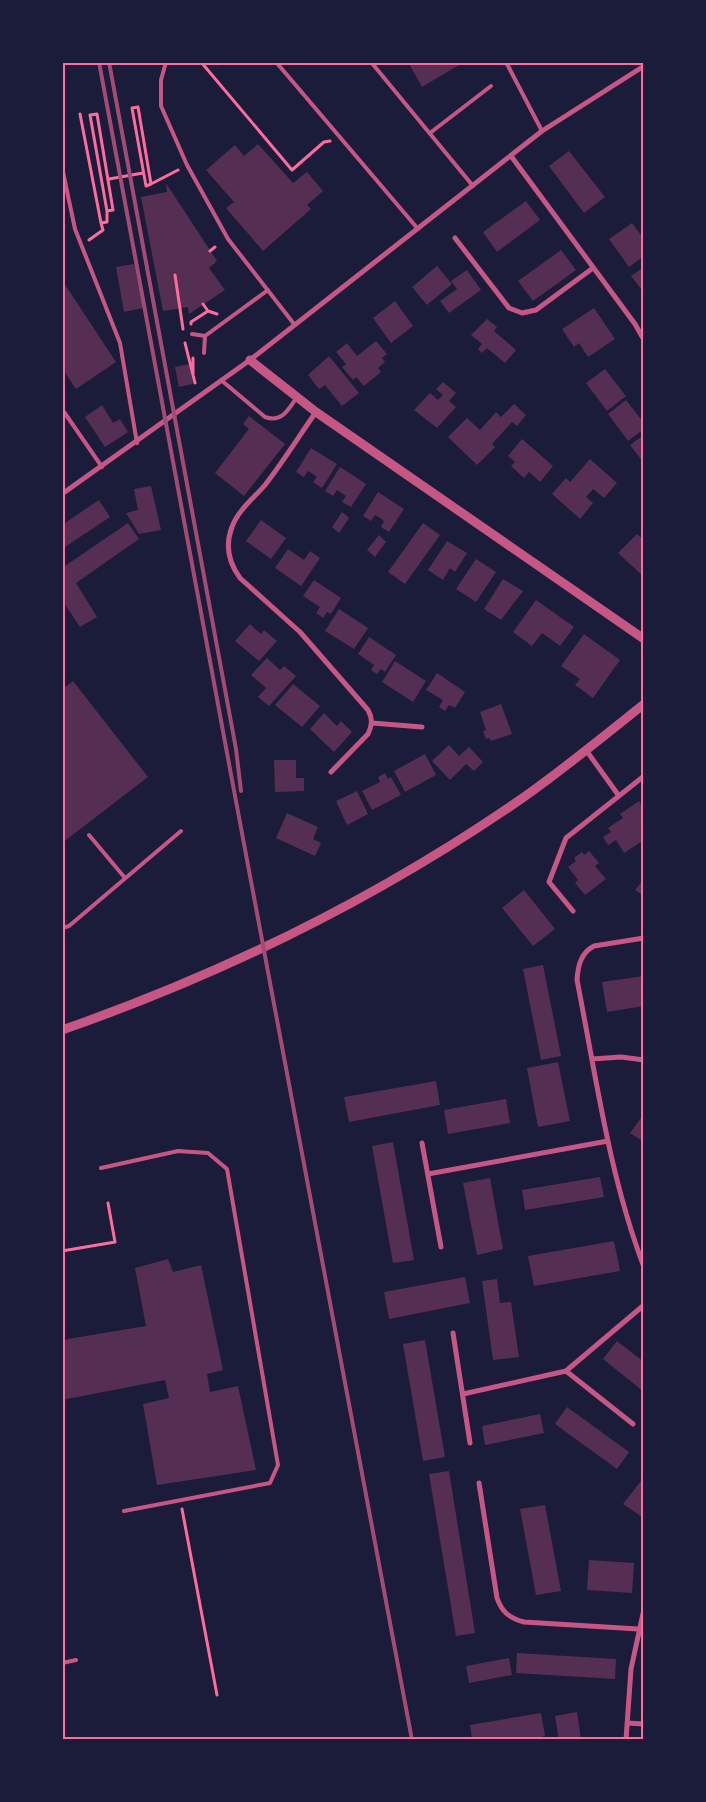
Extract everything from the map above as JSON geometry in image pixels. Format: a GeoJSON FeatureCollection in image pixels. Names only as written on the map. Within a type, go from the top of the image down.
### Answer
{"type":"FeatureCollection","features":[{"type":"Feature","properties":{"kind":"street"},"geometry":{"type":"LineString","coordinates":[[62,494],[250,360],[542,131],[644,66]]}},
{"type":"Feature","properties":{"kind":"street"},"geometry":{"type":"LineString","coordinates":[[511,156],[635,324],[644,340]]}},
{"type":"Feature","properties":{"kind":"street"},"geometry":{"type":"LineString","coordinates":[[455,238],[509,308],[522,313],[536,310],[593,268]]}},
{"type":"Feature","properties":{"kind":"street"},"geometry":{"type":"LineString","coordinates":[[250,360],[316,412],[644,639]]}},
{"type":"Feature","properties":{"kind":"street"},"geometry":{"type":"LineString","coordinates":[[316,412],[265,484],[236,519],[229,538],[230,558],[240,578],[300,632],[368,710],[372,723],[361,742],[331,772]]}},
{"type":"Feature","properties":{"kind":"street"},"geometry":{"type":"LineString","coordinates":[[62,1030],[232,963],[298,933],[376,890],[467,835],[586,750],[644,704]]}},
{"type":"Feature","properties":{"kind":"street"},"geometry":{"type":"LineString","coordinates":[[372,723],[422,727]]}},
{"type":"Feature","properties":{"kind":"street"},"geometry":{"type":"LineString","coordinates":[[586,750],[619,796]]}},
{"type":"Feature","properties":{"kind":"street"},"geometry":{"type":"LineString","coordinates":[[573,911],[549,882],[563,843],[644,776]]}},
{"type":"Feature","properties":{"kind":"street"},"geometry":{"type":"LineString","coordinates":[[644,938],[594,946],[587,950],[581,958],[578,980],[608,1141],[626,1215],[644,1267]]}},
{"type":"Feature","properties":{"kind":"street"},"geometry":{"type":"LineString","coordinates":[[592,1059],[621,1056],[644,1060]]}},
{"type":"Feature","properties":{"kind":"street"},"geometry":{"type":"LineString","coordinates":[[428,1174],[608,1141]]}},
{"type":"Feature","properties":{"kind":"street"},"geometry":{"type":"LineString","coordinates":[[422,1143],[441,1247]]}},
{"type":"Feature","properties":{"kind":"street"},"geometry":{"type":"LineString","coordinates":[[463,1394],[566,1371],[644,1305]]}},
{"type":"Feature","properties":{"kind":"street"},"geometry":{"type":"LineString","coordinates":[[452,1333],[470,1443]]}},
{"type":"Feature","properties":{"kind":"street"},"geometry":{"type":"LineString","coordinates":[[566,1371],[634,1424]]}},
{"type":"Feature","properties":{"kind":"street"},"geometry":{"type":"LineString","coordinates":[[479,1483],[497,1598],[505,1613],[513,1619],[524,1622],[638,1629]]}},
{"type":"Feature","properties":{"kind":"street"},"geometry":{"type":"LineString","coordinates":[[626,1740],[631,1669],[638,1629],[644,1609]]}},
{"type":"Feature","properties":{"kind":"street"},"geometry":{"type":"LineString","coordinates":[[627,1723],[644,1724]]}},
{"type":"Feature","properties":{"kind":"lane"},"geometry":{"type":"LineString","coordinates":[[166,62],[160,80],[161,106],[187,165],[228,239],[294,324]]}},
{"type":"Feature","properties":{"kind":"lane"},"geometry":{"type":"LineString","coordinates":[[276,62],[418,228]]}},
{"type":"Feature","properties":{"kind":"lane"},"geometry":{"type":"LineString","coordinates":[[370,62],[473,186]]}},
{"type":"Feature","properties":{"kind":"lane"},"geometry":{"type":"LineString","coordinates":[[506,62],[542,131]]}},
{"type":"Feature","properties":{"kind":"lane"},"geometry":{"type":"LineString","coordinates":[[430,133],[491,86]]}},
{"type":"Feature","properties":{"kind":"lane"},"geometry":{"type":"LineString","coordinates":[[63,172],[76,229],[120,343],[136,442]]}},
{"type":"Feature","properties":{"kind":"lane"},"geometry":{"type":"LineString","coordinates":[[192,334],[205,336],[268,290]]}},
{"type":"Feature","properties":{"kind":"lane"},"geometry":{"type":"LineString","coordinates":[[204,353],[205,336]]}},
{"type":"Feature","properties":{"kind":"lane"},"geometry":{"type":"LineString","coordinates":[[221,380],[265,417],[272,419],[286,414],[297,397]]}},
{"type":"Feature","properties":{"kind":"lane"},"geometry":{"type":"LineString","coordinates":[[62,409],[102,467]]}},
{"type":"Feature","properties":{"kind":"lane"},"geometry":{"type":"LineString","coordinates":[[62,928],[69,926],[181,832]]}},
{"type":"Feature","properties":{"kind":"lane"},"geometry":{"type":"LineString","coordinates":[[90,835],[125,878]]}},
{"type":"Feature","properties":{"kind":"lane"},"geometry":{"type":"LineString","coordinates":[[101,1168],[178,1151],[208,1153],[227,1169],[278,1465],[270,1484],[124,1511]]}},
{"type":"Feature","properties":{"kind":"lane"},"geometry":{"type":"LineString","coordinates":[[62,1663],[76,1660]]}},
{"type":"Feature","properties":{"kind":"path"},"geometry":{"type":"LineString","coordinates":[[201,62],[292,170],[324,142],[342,140]]}},
{"type":"Feature","properties":{"kind":"path"},"geometry":{"type":"LineString","coordinates":[[151,184],[138,107],[132,108],[146,186],[151,184],[187,165]]}},
{"type":"Feature","properties":{"kind":"path"},"geometry":{"type":"LineString","coordinates":[[80,114],[102,230]]}},
{"type":"Feature","properties":{"kind":"path"},"geometry":{"type":"LineString","coordinates":[[101,223],[106,222],[107,211],[90,115],[97,114],[113,210],[107,211]]}},
{"type":"Feature","properties":{"kind":"path"},"geometry":{"type":"LineString","coordinates":[[109,179],[143,173]]}},
{"type":"Feature","properties":{"kind":"path"},"geometry":{"type":"LineString","coordinates":[[210,251],[215,247]]}},
{"type":"Feature","properties":{"kind":"path"},"geometry":{"type":"LineString","coordinates":[[175,275],[185,342],[195,383]]}},
{"type":"Feature","properties":{"kind":"path"},"geometry":{"type":"LineString","coordinates":[[203,304],[208,311]]}},
{"type":"Feature","properties":{"kind":"path"},"geometry":{"type":"LineString","coordinates":[[62,1251],[115,1242],[108,1203]]}},
{"type":"Feature","properties":{"kind":"path"},"geometry":{"type":"LineString","coordinates":[[181,1500],[217,1695]]}},
{"type":"Feature","properties":{"kind":"building"},"geometry":{"type":"Polygon","coordinates":[[[408,62],[464,62],[422,87],[408,62]]]}},
{"type":"Feature","properties":{"kind":"building"},"geometry":{"type":"Polygon","coordinates":[[[258,144],[293,183],[307,172],[323,191],[307,205],[311,209],[263,251],[226,208],[234,202],[206,170],[235,145],[244,156],[258,144]]]}},
{"type":"Feature","properties":{"kind":"building"},"geometry":{"type":"Polygon","coordinates":[[[569,151],[605,197],[584,213],[549,166],[569,151]]]}},
{"type":"Feature","properties":{"kind":"building"},"geometry":{"type":"Polygon","coordinates":[[[166,183],[217,261],[209,268],[225,290],[189,314],[188,307],[163,311],[141,197],[167,192],[166,183]]]}},
{"type":"Feature","properties":{"kind":"building"},"geometry":{"type":"Polygon","coordinates":[[[526,201],[540,220],[497,252],[483,232],[526,201]]]}},
{"type":"Feature","properties":{"kind":"building"},"geometry":{"type":"Polygon","coordinates":[[[632,223],[644,239],[644,256],[629,267],[609,239],[632,223]]]}},
{"type":"Feature","properties":{"kind":"building"},"geometry":{"type":"Polygon","coordinates":[[[561,250],[576,270],[533,301],[518,281],[561,250]]]}},
{"type":"Feature","properties":{"kind":"building"},"geometry":{"type":"Polygon","coordinates":[[[134,264],[143,308],[124,312],[116,267],[134,264]]]}},
{"type":"Feature","properties":{"kind":"building"},"geometry":{"type":"Polygon","coordinates":[[[437,266],[452,284],[427,305],[412,287],[437,266]]]}},
{"type":"Feature","properties":{"kind":"building"},"geometry":{"type":"Polygon","coordinates":[[[644,267],[644,293],[631,276],[644,267]]]}},
{"type":"Feature","properties":{"kind":"building"},"geometry":{"type":"Polygon","coordinates":[[[467,270],[481,290],[449,313],[440,301],[457,289],[451,281],[467,270]]]}},
{"type":"Feature","properties":{"kind":"building"},"geometry":{"type":"Polygon","coordinates":[[[62,280],[116,362],[76,389],[62,368],[62,280]]]}},
{"type":"Feature","properties":{"kind":"building"},"geometry":{"type":"Polygon","coordinates":[[[395,301],[413,326],[391,343],[373,318],[395,301]]]}},
{"type":"Feature","properties":{"kind":"building"},"geometry":{"type":"Polygon","coordinates":[[[594,308],[615,339],[588,357],[579,343],[574,347],[562,329],[594,308]]]}},
{"type":"Feature","properties":{"kind":"building"},"geometry":{"type":"Polygon","coordinates":[[[487,319],[497,327],[494,331],[516,350],[505,363],[487,348],[482,353],[478,349],[482,344],[471,335],[487,319]]]}},
{"type":"Feature","properties":{"kind":"building"},"geometry":{"type":"Polygon","coordinates":[[[376,341],[387,354],[382,358],[385,362],[378,368],[381,372],[364,386],[356,377],[353,380],[342,367],[346,364],[336,352],[347,343],[357,356],[376,341]]]}},
{"type":"Feature","properties":{"kind":"building"},"geometry":{"type":"Polygon","coordinates":[[[329,356],[359,393],[342,406],[325,385],[319,389],[308,375],[329,356]]]}},
{"type":"Feature","properties":{"kind":"building"},"geometry":{"type":"Polygon","coordinates":[[[190,364],[193,384],[179,387],[175,367],[190,364]]]}},
{"type":"Feature","properties":{"kind":"building"},"geometry":{"type":"Polygon","coordinates":[[[605,369],[626,396],[607,411],[586,383],[605,369]]]}},
{"type":"Feature","properties":{"kind":"building"},"geometry":{"type":"Polygon","coordinates":[[[443,382],[456,393],[449,401],[456,407],[437,428],[414,410],[430,393],[438,400],[443,395],[436,389],[443,382]]]}},
{"type":"Feature","properties":{"kind":"building"},"geometry":{"type":"Polygon","coordinates":[[[626,400],[644,423],[644,429],[628,441],[608,414],[626,400]]]}},
{"type":"Feature","properties":{"kind":"building"},"geometry":{"type":"Polygon","coordinates":[[[514,404],[526,415],[517,426],[512,422],[492,444],[495,447],[477,465],[448,437],[467,418],[480,430],[496,412],[501,417],[514,404]]]}},
{"type":"Feature","properties":{"kind":"building"},"geometry":{"type":"Polygon","coordinates":[[[102,405],[113,423],[120,419],[128,432],[105,447],[85,417],[102,405]]]}},
{"type":"Feature","properties":{"kind":"building"},"geometry":{"type":"Polygon","coordinates":[[[249,416],[285,444],[244,496],[215,473],[249,429],[243,424],[249,416]]]}},
{"type":"Feature","properties":{"kind":"building"},"geometry":{"type":"Polygon","coordinates":[[[644,435],[644,463],[630,445],[644,435]]]}},
{"type":"Feature","properties":{"kind":"building"},"geometry":{"type":"Polygon","coordinates":[[[522,439],[553,466],[540,482],[529,472],[524,478],[511,466],[515,462],[508,456],[522,439]]]}},
{"type":"Feature","properties":{"kind":"building"},"geometry":{"type":"Polygon","coordinates":[[[311,448],[337,464],[322,488],[313,482],[317,477],[313,474],[308,471],[304,477],[296,472],[311,448]]]}},
{"type":"Feature","properties":{"kind":"building"},"geometry":{"type":"Polygon","coordinates":[[[590,459],[617,483],[604,498],[593,489],[586,497],[593,503],[580,519],[552,494],[566,478],[570,482],[590,459]]]}},
{"type":"Feature","properties":{"kind":"building"},"geometry":{"type":"Polygon","coordinates":[[[340,467],[366,484],[351,507],[342,502],[346,496],[337,490],[333,496],[325,491],[340,467]]]}},
{"type":"Feature","properties":{"kind":"building"},"geometry":{"type":"Polygon","coordinates":[[[151,486],[161,530],[139,534],[126,513],[138,510],[134,489],[151,486]]]}},
{"type":"Feature","properties":{"kind":"building"},"geometry":{"type":"Polygon","coordinates":[[[378,492],[404,509],[389,532],[381,527],[384,521],[380,518],[375,515],[371,521],[363,516],[378,492]]]}},
{"type":"Feature","properties":{"kind":"building"},"geometry":{"type":"Polygon","coordinates":[[[99,500],[110,517],[62,549],[62,525],[99,500]]]}},
{"type":"Feature","properties":{"kind":"building"},"geometry":{"type":"Polygon","coordinates":[[[342,512],[349,518],[339,533],[332,527],[342,512]]]}},
{"type":"Feature","properties":{"kind":"building"},"geometry":{"type":"Polygon","coordinates":[[[261,520],[286,538],[271,559],[246,541],[261,520]]]}},
{"type":"Feature","properties":{"kind":"building"},"geometry":{"type":"Polygon","coordinates":[[[128,523],[139,539],[76,583],[97,617],[80,627],[62,600],[62,568],[128,523]]]}},
{"type":"Feature","properties":{"kind":"building"},"geometry":{"type":"Polygon","coordinates":[[[423,523],[440,535],[405,584],[388,572],[423,523]]]}},
{"type":"Feature","properties":{"kind":"building"},"geometry":{"type":"Polygon","coordinates":[[[637,534],[644,540],[644,577],[618,553],[637,534]]]}},
{"type":"Feature","properties":{"kind":"building"},"geometry":{"type":"Polygon","coordinates":[[[379,535],[386,542],[375,557],[367,550],[379,535]]]}},
{"type":"Feature","properties":{"kind":"building"},"geometry":{"type":"Polygon","coordinates":[[[447,541],[467,553],[455,572],[450,568],[443,580],[428,570],[447,541]]]}},
{"type":"Feature","properties":{"kind":"building"},"geometry":{"type":"Polygon","coordinates":[[[288,549],[304,560],[310,551],[320,558],[301,586],[275,568],[288,549]]]}},
{"type":"Feature","properties":{"kind":"building"},"geometry":{"type":"Polygon","coordinates":[[[476,559],[496,572],[476,602],[456,589],[476,559]]]}},
{"type":"Feature","properties":{"kind":"building"},"geometry":{"type":"Polygon","coordinates":[[[503,579],[523,591],[501,620],[484,609],[503,579]]]}},
{"type":"Feature","properties":{"kind":"building"},"geometry":{"type":"Polygon","coordinates":[[[314,580],[341,598],[331,614],[327,612],[323,618],[316,613],[320,607],[303,596],[314,580]]]}},
{"type":"Feature","properties":{"kind":"building"},"geometry":{"type":"Polygon","coordinates":[[[536,600],[574,627],[560,646],[542,633],[532,646],[513,632],[536,600]]]}},
{"type":"Feature","properties":{"kind":"building"},"geometry":{"type":"Polygon","coordinates":[[[339,609],[368,628],[354,649],[325,631],[339,609]]]}},
{"type":"Feature","properties":{"kind":"building"},"geometry":{"type":"Polygon","coordinates":[[[250,624],[261,634],[264,630],[277,641],[259,661],[235,641],[250,624]]]}},
{"type":"Feature","properties":{"kind":"building"},"geometry":{"type":"Polygon","coordinates":[[[584,634],[620,660],[593,698],[575,685],[580,679],[561,666],[584,634]]]}},
{"type":"Feature","properties":{"kind":"building"},"geometry":{"type":"Polygon","coordinates":[[[369,637],[396,655],[385,672],[381,669],[377,674],[371,670],[374,665],[358,654],[369,637]]]}},
{"type":"Feature","properties":{"kind":"building"},"geometry":{"type":"Polygon","coordinates":[[[267,658],[280,670],[284,666],[296,676],[269,706],[258,697],[266,688],[251,675],[267,658]]]}},
{"type":"Feature","properties":{"kind":"building"},"geometry":{"type":"Polygon","coordinates":[[[395,661],[426,681],[413,702],[382,682],[395,661]]]}},
{"type":"Feature","properties":{"kind":"building"},"geometry":{"type":"Polygon","coordinates":[[[437,673],[465,692],[455,708],[449,705],[445,711],[439,707],[443,700],[426,690],[437,673]]]}},
{"type":"Feature","properties":{"kind":"building"},"geometry":{"type":"Polygon","coordinates":[[[73,681],[148,777],[62,843],[62,689],[73,681]]]}},
{"type":"Feature","properties":{"kind":"building"},"geometry":{"type":"Polygon","coordinates":[[[293,684],[320,706],[302,727],[275,705],[293,684]]]}},
{"type":"Feature","properties":{"kind":"building"},"geometry":{"type":"Polygon","coordinates":[[[501,704],[512,734],[491,741],[489,738],[486,739],[483,731],[486,730],[480,712],[501,704]]]}},
{"type":"Feature","properties":{"kind":"building"},"geometry":{"type":"Polygon","coordinates":[[[324,713],[337,726],[341,721],[352,732],[334,752],[310,729],[324,713]]]}},
{"type":"Feature","properties":{"kind":"building"},"geometry":{"type":"Polygon","coordinates":[[[449,745],[459,756],[469,747],[483,762],[474,771],[466,764],[450,780],[432,761],[449,745]]]}},
{"type":"Feature","properties":{"kind":"building"},"geometry":{"type":"Polygon","coordinates":[[[425,754],[436,775],[405,792],[394,771],[425,754]]]}},
{"type":"Feature","properties":{"kind":"building"},"geometry":{"type":"Polygon","coordinates":[[[274,760],[296,760],[296,778],[304,778],[304,791],[275,792],[274,760]]]}},
{"type":"Feature","properties":{"kind":"building"},"geometry":{"type":"Polygon","coordinates":[[[385,773],[388,779],[391,777],[401,795],[372,810],[362,791],[380,782],[378,777],[385,773]]]}},
{"type":"Feature","properties":{"kind":"building"},"geometry":{"type":"Polygon","coordinates":[[[357,791],[368,814],[347,825],[336,801],[357,791]]]}},
{"type":"Feature","properties":{"kind":"building"},"geometry":{"type":"Polygon","coordinates":[[[639,801],[642,806],[644,804],[644,840],[624,853],[616,840],[608,845],[603,837],[611,832],[608,828],[623,818],[620,814],[639,801]]]}},
{"type":"Feature","properties":{"kind":"building"},"geometry":{"type":"Polygon","coordinates":[[[287,813],[318,827],[313,839],[321,843],[315,856],[276,838],[287,813]]]}},
{"type":"Feature","properties":{"kind":"building"},"geometry":{"type":"Polygon","coordinates":[[[589,851],[599,863],[595,866],[606,879],[585,895],[575,883],[578,880],[568,867],[576,861],[574,858],[582,852],[584,855],[589,851]]]}},
{"type":"Feature","properties":{"kind":"building"},"geometry":{"type":"Polygon","coordinates":[[[644,879],[644,896],[635,890],[644,879]]]}},
{"type":"Feature","properties":{"kind":"building"},"geometry":{"type":"Polygon","coordinates":[[[524,890],[555,929],[533,946],[502,908],[524,890]]]}},
{"type":"Feature","properties":{"kind":"building"},"geometry":{"type":"Polygon","coordinates":[[[543,965],[561,1056],[541,1060],[523,969],[543,965]]]}},
{"type":"Feature","properties":{"kind":"building"},"geometry":{"type":"Polygon","coordinates":[[[644,976],[644,1006],[607,1012],[602,982],[644,976]]]}},
{"type":"Feature","properties":{"kind":"building"},"geometry":{"type":"Polygon","coordinates":[[[558,1062],[570,1121],[538,1127],[527,1068],[558,1062]]]}},
{"type":"Feature","properties":{"kind":"building"},"geometry":{"type":"Polygon","coordinates":[[[436,1081],[440,1105],[349,1122],[344,1097],[436,1081]]]}},
{"type":"Feature","properties":{"kind":"building"},"geometry":{"type":"Polygon","coordinates":[[[506,1099],[510,1123],[448,1134],[444,1110],[506,1099]]]}},
{"type":"Feature","properties":{"kind":"building"},"geometry":{"type":"Polygon","coordinates":[[[644,1114],[644,1142],[630,1133],[644,1114]]]}},
{"type":"Feature","properties":{"kind":"building"},"geometry":{"type":"Polygon","coordinates":[[[393,1142],[414,1260],[393,1263],[372,1146],[393,1142]]]}},
{"type":"Feature","properties":{"kind":"building"},"geometry":{"type":"Polygon","coordinates":[[[600,1177],[604,1197],[525,1210],[522,1190],[600,1177]]]}},
{"type":"Feature","properties":{"kind":"building"},"geometry":{"type":"Polygon","coordinates":[[[490,1178],[503,1249],[477,1255],[463,1183],[490,1178]]]}},
{"type":"Feature","properties":{"kind":"building"},"geometry":{"type":"Polygon","coordinates":[[[614,1241],[620,1271],[534,1286],[528,1256],[614,1241]]]}},
{"type":"Feature","properties":{"kind":"building"},"geometry":{"type":"Polygon","coordinates":[[[168,1259],[173,1272],[201,1265],[223,1370],[207,1374],[210,1392],[238,1386],[256,1470],[157,1485],[143,1404],[169,1398],[165,1380],[62,1400],[62,1340],[146,1326],[135,1268],[168,1259]]]}},
{"type":"Feature","properties":{"kind":"building"},"geometry":{"type":"Polygon","coordinates":[[[465,1277],[470,1303],[389,1319],[384,1292],[465,1277]]]}},
{"type":"Feature","properties":{"kind":"building"},"geometry":{"type":"Polygon","coordinates":[[[497,1279],[500,1303],[511,1302],[519,1357],[493,1360],[482,1281],[497,1279]]]}},
{"type":"Feature","properties":{"kind":"building"},"geometry":{"type":"Polygon","coordinates":[[[425,1340],[445,1457],[423,1461],[403,1344],[425,1340]]]}},
{"type":"Feature","properties":{"kind":"building"},"geometry":{"type":"Polygon","coordinates":[[[617,1341],[644,1362],[644,1392],[603,1359],[617,1341]]]}},
{"type":"Feature","properties":{"kind":"building"},"geometry":{"type":"Polygon","coordinates":[[[567,1407],[629,1452],[617,1469],[555,1424],[567,1407]]]}},
{"type":"Feature","properties":{"kind":"building"},"geometry":{"type":"Polygon","coordinates":[[[540,1414],[544,1433],[485,1445],[482,1426],[540,1414]]]}},
{"type":"Feature","properties":{"kind":"building"},"geometry":{"type":"Polygon","coordinates":[[[449,1471],[475,1633],[456,1636],[429,1474],[449,1471]]]}},
{"type":"Feature","properties":{"kind":"building"},"geometry":{"type":"Polygon","coordinates":[[[644,1477],[644,1515],[642,1517],[623,1504],[644,1477]]]}},
{"type":"Feature","properties":{"kind":"building"},"geometry":{"type":"Polygon","coordinates":[[[545,1505],[561,1591],[536,1595],[520,1509],[545,1505]]]}},
{"type":"Feature","properties":{"kind":"building"},"geometry":{"type":"Polygon","coordinates":[[[589,1560],[634,1563],[632,1593],[587,1590],[589,1560]]]}},
{"type":"Feature","properties":{"kind":"building"},"geometry":{"type":"Polygon","coordinates":[[[517,1653],[616,1659],[615,1679],[516,1673],[517,1653]]]}},
{"type":"Feature","properties":{"kind":"building"},"geometry":{"type":"Polygon","coordinates":[[[509,1658],[512,1675],[469,1683],[466,1666],[509,1658]]]}},
{"type":"Feature","properties":{"kind":"building"},"geometry":{"type":"Polygon","coordinates":[[[577,1712],[581,1740],[559,1740],[555,1716],[577,1712]]]}},
{"type":"Feature","properties":{"kind":"building"},"geometry":{"type":"Polygon","coordinates":[[[541,1713],[545,1736],[529,1740],[472,1740],[470,1725],[541,1713]]]}},
{"type":"Feature","properties":{"kind":"railway"},"geometry":{"type":"LineString","coordinates":[[99,62],[412,1740]]}},
{"type":"Feature","properties":{"kind":"railway"},"geometry":{"type":"LineString","coordinates":[[109,62],[236,749],[241,791]]}}]}
